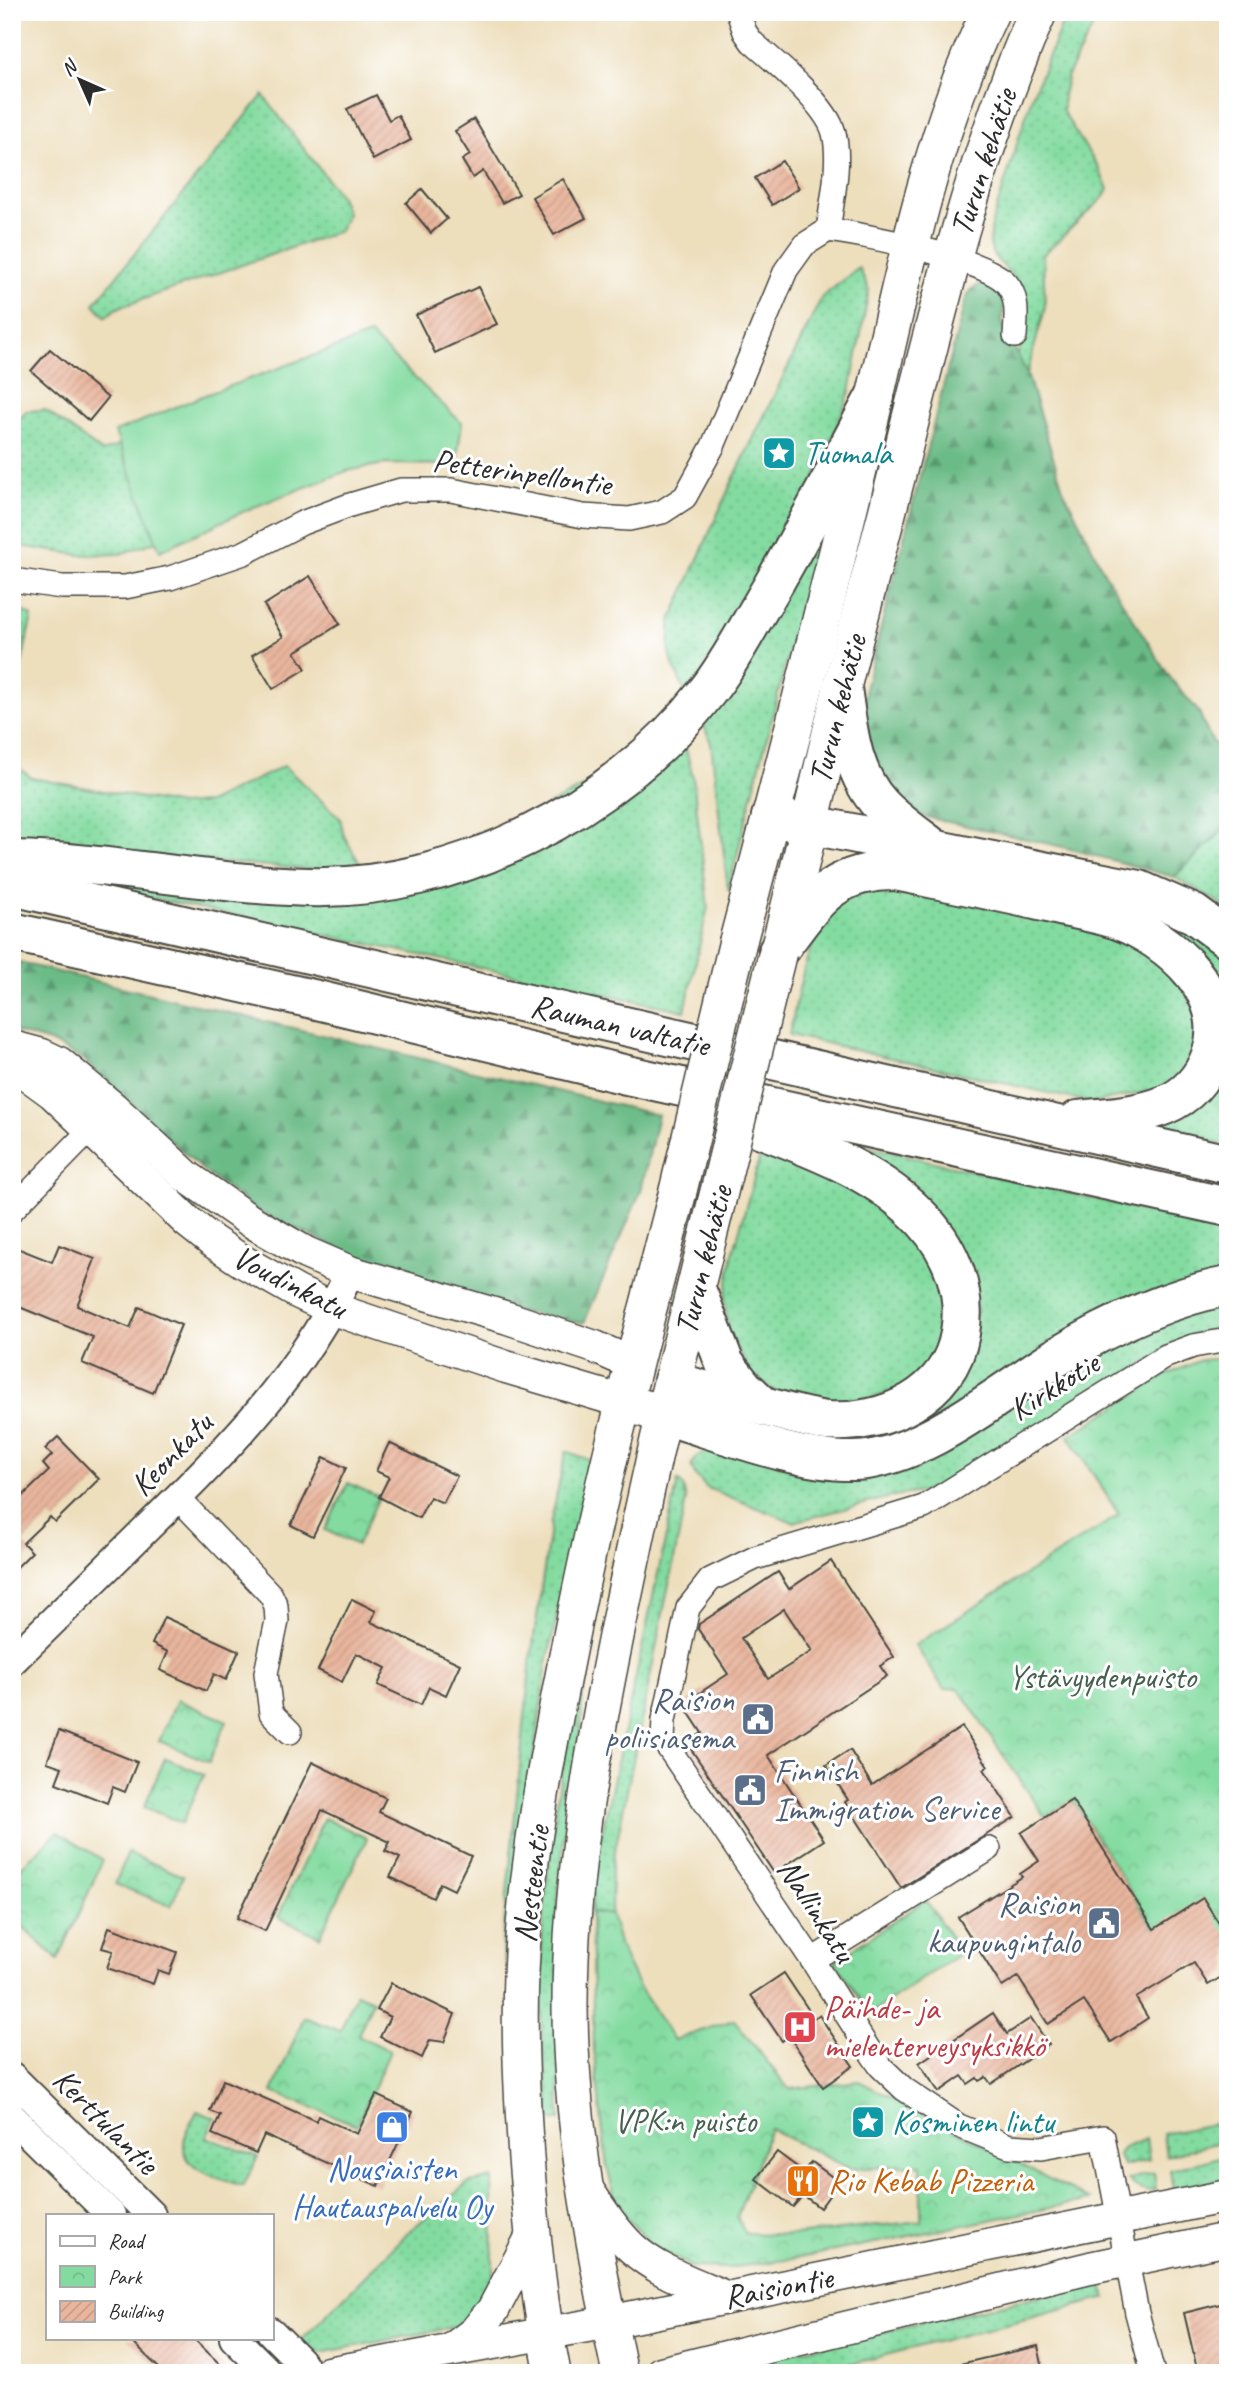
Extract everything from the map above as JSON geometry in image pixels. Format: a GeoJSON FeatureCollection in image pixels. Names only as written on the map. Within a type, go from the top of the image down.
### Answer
{"type":"FeatureCollection","features":[{"type":"Feature","properties":{"kind":"highway","name":"Turun kehätie"},"geometry":{"type":"LineString","coordinates":[[624,1402],[875,397],[919,208],[949,111],[989,12]]}},
{"type":"Feature","properties":{"kind":"highway","name":"Turun kehätie"},"geometry":{"type":"LineString","coordinates":[[669,1398],[800,871],[808,825],[842,688],[952,258],[994,120],[1038,12]]}},
{"type":"Feature","properties":{"kind":"highway"},"geometry":{"type":"LineString","coordinates":[[12,860],[49,861],[161,875],[310,887],[383,882],[443,869],[501,848],[551,823],[596,796],[638,764],[672,734],[708,692],[777,578],[875,397]]}},
{"type":"Feature","properties":{"kind":"highway"},"geometry":{"type":"LineString","coordinates":[[842,688],[852,749],[863,779],[879,804],[936,851]]}},
{"type":"Feature","properties":{"kind":"highway"},"geometry":{"type":"LineString","coordinates":[[771,817],[1139,890],[1194,914],[1228,939]]}},
{"type":"Feature","properties":{"kind":"highway"},"geometry":{"type":"LineString","coordinates":[[778,951],[821,896],[847,878],[876,871],[895,871],[1016,896],[1117,920],[1147,933],[1171,951],[1197,977],[1210,1003],[1213,1051],[1203,1072],[1177,1100],[1156,1109],[1137,1114],[1048,1123]]}},
{"type":"Feature","properties":{"kind":"highway","name":"Rauman valtatie"},"geometry":{"type":"LineString","coordinates":[[12,886],[1228,1164]]}},
{"type":"Feature","properties":{"kind":"highway","name":"Rauman valtatie"},"geometry":{"type":"LineString","coordinates":[[12,932],[313,999],[627,1074],[1228,1207]]}},
{"type":"Feature","properties":{"kind":"highway"},"geometry":{"type":"LineString","coordinates":[[624,1402],[669,1398],[763,1406],[826,1421],[890,1413],[920,1398],[943,1374],[958,1346],[963,1317],[961,1289],[942,1246],[924,1221],[880,1184],[828,1156],[627,1074]]}},
{"type":"Feature","properties":{"kind":"highway"},"geometry":{"type":"LineString","coordinates":[[633,1364],[669,1398],[756,1443],[813,1457],[844,1461],[882,1457],[937,1433],[1057,1357],[1116,1324],[1169,1302],[1228,1286]]}},
{"type":"Feature","properties":{"kind":"highway"},"geometry":{"type":"LineString","coordinates":[[696,1289],[725,1364],[763,1406]]}},
{"type":"Feature","properties":{"kind":"main road","name":"Voudinkatu"},"geometry":{"type":"LineString","coordinates":[[12,1047],[59,1063],[166,1202],[212,1241],[265,1275],[333,1309],[506,1367],[624,1402]]}},
{"type":"Feature","properties":{"kind":"main road","name":"Voudinkatu"},"geometry":{"type":"LineString","coordinates":[[12,1063],[53,1093],[102,1118],[220,1200],[306,1253],[350,1272],[508,1318],[633,1364]]}},
{"type":"Feature","properties":{"kind":"main road","name":"Nesteentie"},"geometry":{"type":"LineString","coordinates":[[620,2373],[585,2186],[573,2067],[570,2008],[572,1933],[585,1805],[598,1728],[651,1471],[669,1398]]}},
{"type":"Feature","properties":{"kind":"main road","name":"Nesteentie"},"geometry":{"type":"LineString","coordinates":[[553,2373],[532,2236],[522,2105],[520,2035],[524,1926],[548,1750],[581,1586],[624,1402]]}},
{"type":"Feature","properties":{"kind":"main road"},"geometry":{"type":"LineString","coordinates":[[585,2186],[621,2236],[645,2259],[672,2275],[724,2297]]}},
{"type":"Feature","properties":{"kind":"main road","name":"Raisiontie"},"geometry":{"type":"LineString","coordinates":[[328,2373],[609,2322],[1228,2196]]}},
{"type":"Feature","properties":{"kind":"main road"},"geometry":{"type":"LineString","coordinates":[[449,2351],[475,2332],[493,2310],[532,2236]]}},
{"type":"Feature","properties":{"kind":"main road","name":"Raisiontie"},"geometry":{"type":"LineString","coordinates":[[661,2373],[1126,2260],[1228,2239]]}},
{"type":"Feature","properties":{"kind":"main road"},"geometry":{"type":"LineString","coordinates":[[709,2373],[733,2354]]}},
{"type":"Feature","properties":{"kind":"street"},"geometry":{"type":"LineString","coordinates":[[738,12],[745,32],[752,42],[816,103],[834,132],[836,178],[828,230],[863,234],[910,246],[991,272],[1007,283],[1014,299],[1017,312],[1015,336]]}},
{"type":"Feature","properties":{"kind":"street","name":"Petterinpellontie"},"geometry":{"type":"LineString","coordinates":[[12,580],[62,587],[125,587],[170,578],[244,553],[302,523],[401,490],[451,490],[583,516],[629,519],[662,512],[685,497],[713,446],[786,270],[804,244],[828,230]]}},
{"type":"Feature","properties":{"kind":"street"},"geometry":{"type":"LineString","coordinates":[[12,1210],[102,1118]]}},
{"type":"Feature","properties":{"kind":"street","name":"Keonkatu"},"geometry":{"type":"LineString","coordinates":[[12,1661],[178,1498],[267,1404],[311,1346],[333,1309],[350,1272]]}},
{"type":"Feature","properties":{"kind":"street","name":"Kirkkotie"},"geometry":{"type":"LineString","coordinates":[[924,1507],[1167,1356],[1193,1346],[1228,1340]]}},
{"type":"Feature","properties":{"kind":"street"},"geometry":{"type":"LineString","coordinates":[[178,1498],[271,1595],[276,1606],[277,1621],[266,1673],[271,1713],[290,1732]]}},
{"type":"Feature","properties":{"kind":"street","name":"Nallinkatu"},"geometry":{"type":"LineString","coordinates":[[924,1507],[755,1558],[710,1580],[688,1608],[664,1720],[663,1740],[812,1960],[880,2066],[904,2089],[959,2126],[1009,2146],[1041,2148],[1103,2137],[1137,2313],[1153,2373]]}},
{"type":"Feature","properties":{"kind":"street"},"geometry":{"type":"LineString","coordinates":[[812,1960],[989,1849]]}},
{"type":"Feature","properties":{"kind":"street","name":"Kerttulantie"},"geometry":{"type":"LineString","coordinates":[[12,2077],[149,2214]]}},
{"type":"Feature","properties":{"kind":"street","name":"Kerttulantie"},"geometry":{"type":"LineString","coordinates":[[12,2117],[110,2214]]}},
{"type":"Feature","properties":{"kind":"street"},"geometry":{"type":"LineString","coordinates":[[273,2334],[308,2373]]}},
{"type":"Feature","properties":{"kind":"street"},"geometry":{"type":"LineString","coordinates":[[236,2340],[269,2373]]}},
{"type":"Feature","properties":{"kind":"green space"},"geometry":{"type":"Polygon","coordinates":[[[1067,12],[1101,12],[1068,74],[1063,95],[1063,112],[1098,167],[1108,189],[1104,197],[1043,255],[1045,308],[1027,374],[1018,356],[1024,331],[1014,278],[993,255],[990,243],[992,223],[1032,96],[1067,12]]]}},
{"type":"Feature","properties":{"kind":"green space"},"geometry":{"type":"Polygon","coordinates":[[[263,95],[340,196],[347,214],[340,231],[115,309],[106,317],[94,304],[263,95]]]}},
{"type":"Feature","properties":{"kind":"green space"},"geometry":{"type":"Polygon","coordinates":[[[859,268],[869,290],[850,392],[828,449],[792,533],[687,697],[669,648],[671,620],[731,484],[822,297],[859,268]]]}},
{"type":"Feature","properties":{"kind":"green space"},"geometry":{"type":"Polygon","coordinates":[[[986,281],[1001,292],[1004,305],[1002,323],[1027,374],[1063,489],[1105,574],[1171,679],[1199,712],[1209,736],[1228,762],[1228,826],[1174,877],[1063,847],[921,816],[879,781],[862,716],[866,685],[965,302],[970,290],[986,281]]]}},
{"type":"Feature","properties":{"kind":"green space"},"geometry":{"type":"Polygon","coordinates":[[[370,335],[462,423],[456,465],[384,464],[347,471],[249,509],[160,551],[115,432],[205,395],[370,335]]]}},
{"type":"Feature","properties":{"kind":"green space"},"geometry":{"type":"Polygon","coordinates":[[[45,410],[102,452],[120,445],[157,541],[120,554],[80,555],[12,545],[12,426],[26,411],[45,410]]]}},
{"type":"Feature","properties":{"kind":"green space"},"geometry":{"type":"Polygon","coordinates":[[[825,511],[728,890],[711,743],[701,718],[825,511]]]}},
{"type":"Feature","properties":{"kind":"green space"},"geometry":{"type":"Polygon","coordinates":[[[12,606],[32,616],[12,708],[12,606]]]}},
{"type":"Feature","properties":{"kind":"green space"},"geometry":{"type":"Polygon","coordinates":[[[682,734],[693,777],[708,907],[685,1011],[51,877],[378,896],[682,734]]]}},
{"type":"Feature","properties":{"kind":"green space"},"geometry":{"type":"Polygon","coordinates":[[[12,763],[32,778],[181,805],[208,803],[284,766],[340,818],[344,836],[366,874],[12,845],[12,763]]]}},
{"type":"Feature","properties":{"kind":"green space"},"geometry":{"type":"Polygon","coordinates":[[[1228,826],[1228,911],[1215,900],[1174,877],[1228,826]]]}},
{"type":"Feature","properties":{"kind":"green space"},"geometry":{"type":"Polygon","coordinates":[[[872,885],[1115,930],[1166,955],[1206,1031],[1176,1086],[1093,1103],[789,1035],[805,965],[818,933],[827,918],[843,902],[872,885]]]}},
{"type":"Feature","properties":{"kind":"green space"},"geometry":{"type":"Polygon","coordinates":[[[1142,907],[1228,953],[1228,1146],[1141,1128],[1179,1111],[1213,983],[1142,907]]]}},
{"type":"Feature","properties":{"kind":"green space"},"geometry":{"type":"Polygon","coordinates":[[[12,961],[658,1115],[641,1191],[584,1323],[486,1306],[340,1249],[257,1211],[205,1172],[84,1060],[50,1042],[12,1031],[12,961]]]}},
{"type":"Feature","properties":{"kind":"green space"},"geometry":{"type":"Polygon","coordinates":[[[826,1137],[1228,1230],[1228,1276],[892,1449],[796,1442],[864,1440],[900,1428],[978,1310],[826,1137]]]}},
{"type":"Feature","properties":{"kind":"green space"},"geometry":{"type":"Polygon","coordinates":[[[764,1142],[852,1182],[931,1247],[952,1328],[918,1385],[834,1409],[774,1391],[752,1375],[728,1332],[725,1298],[732,1257],[764,1142]]]}},
{"type":"Feature","properties":{"kind":"green space"},"geometry":{"type":"Polygon","coordinates":[[[1228,1301],[1228,1314],[1223,1316],[1228,1319],[1228,1329],[1216,1328],[1192,1335],[936,1490],[899,1495],[793,1522],[707,1488],[695,1475],[691,1465],[697,1456],[716,1448],[830,1477],[1043,1388],[1156,1323],[1228,1301]]]}},
{"type":"Feature","properties":{"kind":"green space","name":"Ystävyydenpuisto"},"geometry":{"type":"Polygon","coordinates":[[[1228,1358],[1226,1934],[1154,1929],[1073,1800],[1045,1817],[958,1688],[944,1689],[915,1645],[1119,1515],[1069,1436],[1166,1375],[1201,1360],[1228,1358]]]}},
{"type":"Feature","properties":{"kind":"green space"},"geometry":{"type":"Polygon","coordinates":[[[566,1451],[589,1460],[547,1663],[505,1962],[502,1943],[531,1657],[551,1521],[566,1451]]]}},
{"type":"Feature","properties":{"kind":"green space"},"geometry":{"type":"Polygon","coordinates":[[[678,1481],[683,1486],[686,1500],[612,1865],[611,1915],[591,1912],[595,1865],[678,1481]]]}},
{"type":"Feature","properties":{"kind":"green space"},"geometry":{"type":"Polygon","coordinates":[[[348,1483],[379,1497],[357,1545],[325,1530],[348,1483]]]}},
{"type":"Feature","properties":{"kind":"green space"},"geometry":{"type":"Polygon","coordinates":[[[581,1655],[585,1656],[581,1726],[567,1805],[558,1900],[560,2120],[551,2120],[541,2013],[544,1911],[554,1825],[581,1655]]]}},
{"type":"Feature","properties":{"kind":"green space"},"geometry":{"type":"Polygon","coordinates":[[[177,1700],[227,1721],[209,1762],[159,1741],[177,1700]]]}},
{"type":"Feature","properties":{"kind":"green space"},"geometry":{"type":"Polygon","coordinates":[[[165,1758],[204,1775],[182,1823],[144,1807],[165,1758]]]}},
{"type":"Feature","properties":{"kind":"green space"},"geometry":{"type":"Polygon","coordinates":[[[324,1818],[367,1838],[320,1937],[278,1917],[324,1818]]]}},
{"type":"Feature","properties":{"kind":"green space"},"geometry":{"type":"Polygon","coordinates":[[[58,1832],[103,1860],[58,1960],[12,1916],[12,1875],[58,1832]]]}},
{"type":"Feature","properties":{"kind":"green space"},"geometry":{"type":"Polygon","coordinates":[[[128,1853],[183,1876],[171,1906],[115,1884],[128,1853]]]}},
{"type":"Feature","properties":{"kind":"green space"},"geometry":{"type":"Polygon","coordinates":[[[926,1900],[961,1953],[870,2014],[835,1961],[926,1900]]]}},
{"type":"Feature","properties":{"kind":"green space","name":"VPK:n puisto"},"geometry":{"type":"Polygon","coordinates":[[[591,1912],[611,1915],[621,1950],[638,1985],[674,2040],[734,2020],[789,2089],[859,2081],[1090,2200],[799,2258],[729,2268],[692,2267],[652,2246],[616,2202],[607,2167],[594,2054],[591,1912]],[[770,2129],[737,2217],[745,2233],[795,2235],[921,2221],[921,2165],[850,2169],[770,2129]]]}},
{"type":"Feature","properties":{"kind":"green space"},"geometry":{"type":"Polygon","coordinates":[[[356,1993],[373,2000],[358,2035],[390,2051],[357,2125],[272,2092],[304,2017],[340,2031],[356,1993]]]}},
{"type":"Feature","properties":{"kind":"green space"},"geometry":{"type":"Polygon","coordinates":[[[197,2111],[215,2118],[206,2137],[258,2157],[243,2186],[205,2173],[189,2161],[184,2142],[197,2111]]]}},
{"type":"Feature","properties":{"kind":"green space"},"geometry":{"type":"Polygon","coordinates":[[[1228,2121],[1228,2140],[1166,2156],[1163,2134],[1228,2121]]]}},
{"type":"Feature","properties":{"kind":"green space"},"geometry":{"type":"Polygon","coordinates":[[[1146,2139],[1149,2160],[1123,2166],[1118,2154],[1123,2148],[1146,2139]]]}},
{"type":"Feature","properties":{"kind":"green space"},"geometry":{"type":"Polygon","coordinates":[[[1228,2155],[1228,2179],[1173,2189],[1170,2170],[1228,2155]]]}},
{"type":"Feature","properties":{"kind":"green space"},"geometry":{"type":"Polygon","coordinates":[[[1154,2173],[1156,2190],[1140,2189],[1128,2179],[1154,2173]]]}},
{"type":"Feature","properties":{"kind":"green space"},"geometry":{"type":"Polygon","coordinates":[[[492,2178],[493,2274],[480,2302],[460,2326],[320,2353],[310,2352],[297,2344],[413,2228],[467,2184],[492,2178]]]}},
{"type":"Feature","properties":{"kind":"green space"},"geometry":{"type":"Polygon","coordinates":[[[1100,2282],[1107,2298],[816,2373],[770,2373],[767,2358],[1100,2282]]]}},
{"type":"Feature","properties":{"kind":"building"},"geometry":{"type":"Polygon","coordinates":[[[376,95],[389,120],[398,115],[411,140],[373,160],[347,109],[376,95]]]}},
{"type":"Feature","properties":{"kind":"building"},"geometry":{"type":"Polygon","coordinates":[[[474,119],[519,194],[502,203],[483,171],[473,178],[462,160],[470,155],[455,131],[474,119]]]}},
{"type":"Feature","properties":{"kind":"building"},"geometry":{"type":"Polygon","coordinates":[[[782,161],[799,188],[772,205],[755,178],[782,161]]]}},
{"type":"Feature","properties":{"kind":"building"},"geometry":{"type":"Polygon","coordinates":[[[563,179],[586,218],[554,235],[532,197],[563,179]]]}},
{"type":"Feature","properties":{"kind":"building"},"geometry":{"type":"Polygon","coordinates":[[[422,189],[447,219],[431,233],[406,203],[422,189]]]}},
{"type":"Feature","properties":{"kind":"building"},"geometry":{"type":"Polygon","coordinates":[[[478,287],[497,324],[435,353],[416,315],[478,287]]]}},
{"type":"Feature","properties":{"kind":"building"},"geometry":{"type":"Polygon","coordinates":[[[50,349],[108,398],[89,421],[31,371],[50,349]]]}},
{"type":"Feature","properties":{"kind":"building"},"geometry":{"type":"Polygon","coordinates":[[[310,576],[340,624],[295,652],[306,669],[273,689],[252,655],[283,637],[264,605],[310,576]]]}},
{"type":"Feature","properties":{"kind":"building"},"geometry":{"type":"Polygon","coordinates":[[[59,1245],[95,1259],[77,1306],[130,1328],[139,1307],[181,1325],[153,1393],[82,1363],[93,1337],[12,1304],[12,1259],[17,1248],[52,1262],[59,1245]]]}},
{"type":"Feature","properties":{"kind":"building"},"geometry":{"type":"Polygon","coordinates":[[[58,1437],[99,1479],[55,1522],[50,1517],[23,1543],[32,1552],[12,1572],[12,1506],[49,1471],[43,1464],[52,1455],[45,1449],[58,1437]]]}},
{"type":"Feature","properties":{"kind":"building"},"geometry":{"type":"Polygon","coordinates":[[[389,1443],[457,1476],[443,1503],[430,1497],[419,1518],[379,1497],[389,1477],[376,1471],[389,1443]]]}},
{"type":"Feature","properties":{"kind":"building"},"geometry":{"type":"Polygon","coordinates":[[[324,1457],[346,1468],[313,1536],[291,1525],[324,1457]]]}},
{"type":"Feature","properties":{"kind":"building","name":"Raision poliisiasema"},"geometry":{"type":"Polygon","coordinates":[[[831,1561],[894,1657],[880,1666],[887,1676],[768,1755],[824,1840],[774,1873],[687,1743],[702,1733],[683,1704],[728,1674],[698,1629],[699,1624],[778,1572],[789,1589],[831,1561]],[[784,1609],[741,1638],[768,1679],[812,1651],[784,1609]]]}},
{"type":"Feature","properties":{"kind":"building"},"geometry":{"type":"Polygon","coordinates":[[[352,1599],[376,1611],[371,1622],[460,1664],[446,1695],[429,1687],[421,1705],[378,1685],[386,1668],[356,1653],[342,1682],[318,1670],[352,1599]]]}},
{"type":"Feature","properties":{"kind":"building"},"geometry":{"type":"Polygon","coordinates":[[[164,1617],[239,1651],[226,1680],[214,1674],[206,1691],[160,1670],[168,1652],[152,1644],[164,1617]]]}},
{"type":"Feature","properties":{"kind":"building"},"geometry":{"type":"Polygon","coordinates":[[[962,1727],[988,1766],[984,1769],[1015,1817],[901,1888],[845,1802],[848,1800],[826,1765],[850,1750],[872,1785],[962,1727]]]}},
{"type":"Feature","properties":{"kind":"building"},"geometry":{"type":"Polygon","coordinates":[[[59,1731],[137,1762],[125,1792],[113,1787],[107,1803],[56,1783],[62,1767],[47,1762],[59,1731]]]}},
{"type":"Feature","properties":{"kind":"building"},"geometry":{"type":"Polygon","coordinates":[[[312,1762],[386,1798],[379,1812],[471,1856],[454,1890],[440,1883],[433,1898],[390,1877],[400,1858],[385,1851],[390,1842],[322,1810],[265,1931],[237,1918],[312,1762]]]}},
{"type":"Feature","properties":{"kind":"building","name":"Raision kaupungintalo"},"geometry":{"type":"Polygon","coordinates":[[[1072,1800],[1154,1929],[1203,1898],[1228,1938],[1228,1973],[1208,1985],[1194,1963],[1136,1998],[1148,2018],[1111,2042],[1084,2001],[1048,2024],[1018,1977],[1002,1987],[958,1917],[1022,1877],[1020,1874],[1039,1861],[1021,1833],[1072,1800]]]}},
{"type":"Feature","properties":{"kind":"building"},"geometry":{"type":"Polygon","coordinates":[[[109,1927],[177,1952],[169,1974],[158,1970],[153,1984],[107,1968],[113,1951],[102,1948],[109,1927]]]}},
{"type":"Feature","properties":{"kind":"building","name":"Päihde- ja mielenterveysyksikkö"},"geometry":{"type":"Polygon","coordinates":[[[784,1973],[814,2018],[819,2015],[853,2066],[823,2087],[789,2036],[782,2041],[751,1995],[784,1973]]]}},
{"type":"Feature","properties":{"kind":"building"},"geometry":{"type":"Polygon","coordinates":[[[391,1983],[455,2014],[444,2042],[430,2040],[422,2058],[380,2037],[390,2017],[377,2010],[391,1983]]]}},
{"type":"Feature","properties":{"kind":"building"},"geometry":{"type":"Polygon","coordinates":[[[993,2013],[1007,2034],[1031,2018],[1049,2045],[991,2084],[986,2077],[979,2081],[977,2078],[968,2084],[962,2076],[939,2092],[919,2063],[993,2013]]]}},
{"type":"Feature","properties":{"kind":"building"},"geometry":{"type":"Polygon","coordinates":[[[223,2080],[316,2121],[318,2116],[357,2134],[376,2095],[413,2112],[378,2186],[264,2135],[256,2153],[212,2134],[220,2115],[210,2111],[223,2080]]]}},
{"type":"Feature","properties":{"kind":"building","name":"Rio Kebab Pizzeria"},"geometry":{"type":"Polygon","coordinates":[[[777,2152],[804,2172],[812,2162],[839,2182],[820,2208],[803,2195],[793,2207],[756,2179],[777,2152]]]}},
{"type":"Feature","properties":{"kind":"building"},"geometry":{"type":"Polygon","coordinates":[[[1228,2302],[1228,2373],[1198,2373],[1184,2313],[1228,2302]]]}},
{"type":"Feature","properties":{"kind":"building"},"geometry":{"type":"Polygon","coordinates":[[[130,2340],[195,2340],[229,2373],[164,2373],[130,2340]]]}},
{"type":"Feature","properties":{"kind":"building"},"geometry":{"type":"Polygon","coordinates":[[[1038,2346],[1044,2373],[952,2373],[951,2366],[1038,2346]]]}},
{"type":"Feature","properties":{"kind":"place","name":"Tuomala"},"geometry":{"type":"Point","coordinates":[779,453]}},
{"type":"Feature","properties":{"kind":"place","name":"Raision poliisiasema"},"geometry":{"type":"Point","coordinates":[758,1719]}},
{"type":"Feature","properties":{"kind":"place","name":"Finnish Immigration Service"},"geometry":{"type":"Point","coordinates":[750,1790]}},
{"type":"Feature","properties":{"kind":"place","name":"Raision kaupungintalo"},"geometry":{"type":"Point","coordinates":[1104,1923]}},
{"type":"Feature","properties":{"kind":"place","name":"Päihde- ja mielenterveysyksikkö"},"geometry":{"type":"Point","coordinates":[800,2027]}},
{"type":"Feature","properties":{"kind":"place","name":"Kosminen lintu"},"geometry":{"type":"Point","coordinates":[868,2122]}},
{"type":"Feature","properties":{"kind":"place","name":"Nousiaisten Hautauspalvelu Oy"},"geometry":{"type":"Point","coordinates":[392,2127]}},
{"type":"Feature","properties":{"kind":"place","name":"Rio Kebab Pizzeria"},"geometry":{"type":"Point","coordinates":[803,2181]}}]}
